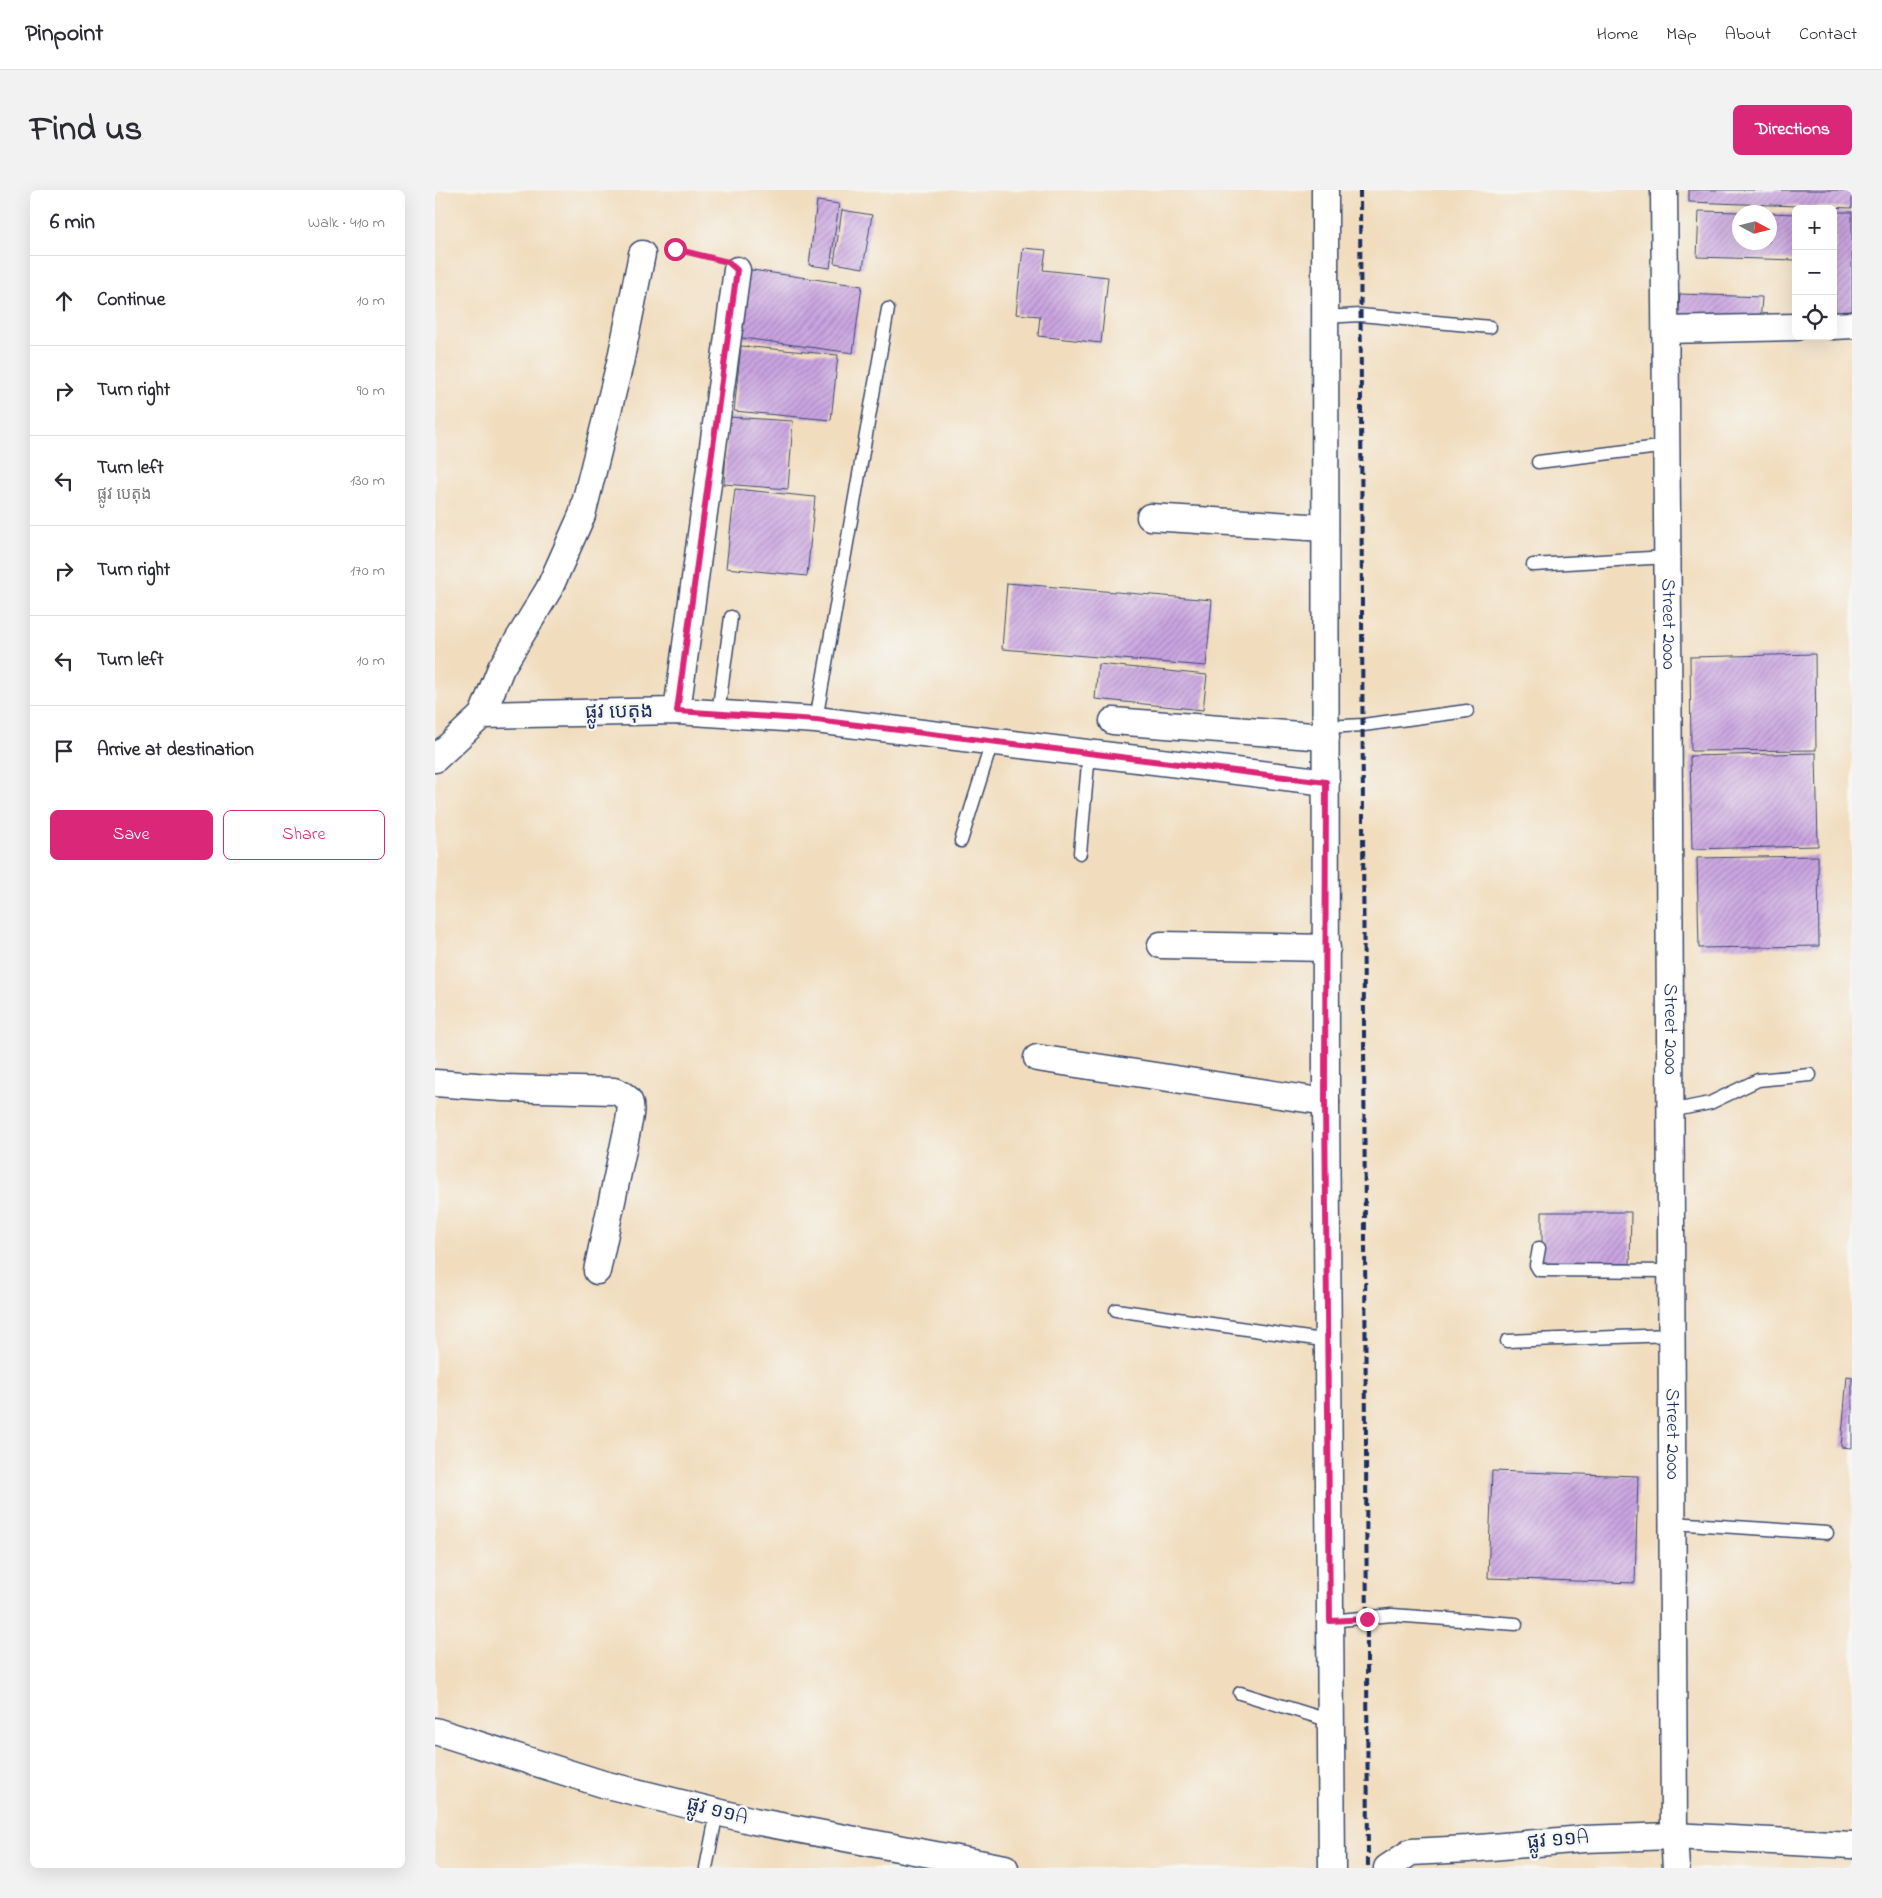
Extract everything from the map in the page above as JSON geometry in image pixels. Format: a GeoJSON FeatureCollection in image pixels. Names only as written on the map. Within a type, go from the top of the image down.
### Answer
{"type":"FeatureCollection","features":[{"type":"Feature","properties":{"kind":"street"},"geometry":{"type":"LineString","coordinates":[[1325,190],[1327,948],[1325,1102],[1329,1341],[1332,1868]]}},
{"type":"Feature","properties":{"kind":"street","name":"Street 2000"},"geometry":{"type":"LineString","coordinates":[[1664,190],[1674,1836],[1676,1868]]}},
{"type":"Feature","properties":{"kind":"street"},"geometry":{"type":"LineString","coordinates":[[435,759],[482,715],[501,668],[549,589],[582,515],[620,363],[642,254]]}},
{"type":"Feature","properties":{"kind":"street"},"geometry":{"type":"LineString","coordinates":[[677,711],[737,270]]}},
{"type":"Feature","properties":{"kind":"street"},"geometry":{"type":"LineString","coordinates":[[1837,326],[1852,325]]}},
{"type":"Feature","properties":{"kind":"street"},"geometry":{"type":"LineString","coordinates":[[1666,330],[1792,327]]}},
{"type":"Feature","properties":{"kind":"street"},"geometry":{"type":"LineString","coordinates":[[1150,517],[1325,528]]}},
{"type":"Feature","properties":{"kind":"street","name":"ផ្លូវ បេតុង"},"geometry":{"type":"LineString","coordinates":[[482,715],[677,711],[816,720],[1326,782]]}},
{"type":"Feature","properties":{"kind":"street"},"geometry":{"type":"LineString","coordinates":[[1113,721],[1326,732]]}},
{"type":"Feature","properties":{"kind":"street"},"geometry":{"type":"LineString","coordinates":[[1161,945],[1327,948]]}},
{"type":"Feature","properties":{"kind":"street"},"geometry":{"type":"LineString","coordinates":[[1037,1058],[1325,1102]]}},
{"type":"Feature","properties":{"kind":"street"},"geometry":{"type":"LineString","coordinates":[[435,1083],[503,1088],[614,1091],[623,1094],[629,1101],[631,1108],[597,1272]]}},
{"type":"Feature","properties":{"kind":"street","name":"ផ្លូវ ១១A"},"geometry":{"type":"LineString","coordinates":[[435,1731],[603,1784],[754,1821],[1005,1868]]}},
{"type":"Feature","properties":{"kind":"street","name":"ផ្លូវ ១១A"},"geometry":{"type":"LineString","coordinates":[[1387,1868],[1411,1852],[1467,1850],[1583,1839],[1674,1836],[1852,1845]]}},
{"type":"Feature","properties":{"kind":"lane"},"geometry":{"type":"LineString","coordinates":[[816,720],[888,310]]}},
{"type":"Feature","properties":{"kind":"lane"},"geometry":{"type":"LineString","coordinates":[[1324,316],[1361,315],[1490,327]]}},
{"type":"Feature","properties":{"kind":"lane"},"geometry":{"type":"LineString","coordinates":[[1538,462],[1667,446]]}},
{"type":"Feature","properties":{"kind":"lane"},"geometry":{"type":"LineString","coordinates":[[1533,565],[1667,556]]}},
{"type":"Feature","properties":{"kind":"lane"},"geometry":{"type":"LineString","coordinates":[[718,714],[731,617]]}},
{"type":"Feature","properties":{"kind":"lane"},"geometry":{"type":"LineString","coordinates":[[1326,732],[1467,711]]}},
{"type":"Feature","properties":{"kind":"lane"},"geometry":{"type":"LineString","coordinates":[[961,841],[992,742]]}},
{"type":"Feature","properties":{"kind":"lane"},"geometry":{"type":"LineString","coordinates":[[1079,853],[1089,753]]}},
{"type":"Feature","properties":{"kind":"lane"},"geometry":{"type":"LineString","coordinates":[[1671,1111],[1710,1104],[1758,1080],[1811,1075]]}},
{"type":"Feature","properties":{"kind":"lane"},"geometry":{"type":"LineString","coordinates":[[1539,1248],[1536,1265],[1539,1270],[1671,1271]]}},
{"type":"Feature","properties":{"kind":"lane"},"geometry":{"type":"LineString","coordinates":[[1116,1310],[1329,1341]]}},
{"type":"Feature","properties":{"kind":"lane"},"geometry":{"type":"LineString","coordinates":[[1507,1341],[1672,1334]]}},
{"type":"Feature","properties":{"kind":"lane"},"geometry":{"type":"LineString","coordinates":[[1672,1523],[1827,1533]]}},
{"type":"Feature","properties":{"kind":"lane"},"geometry":{"type":"LineString","coordinates":[[1330,1621],[1392,1615],[1516,1624]]}},
{"type":"Feature","properties":{"kind":"lane"},"geometry":{"type":"LineString","coordinates":[[1240,1693],[1331,1721]]}},
{"type":"Feature","properties":{"kind":"lane"},"geometry":{"type":"LineString","coordinates":[[706,1868],[717,1812]]}},
{"type":"Feature","properties":{"kind":"path"},"geometry":{"type":"LineString","coordinates":[[642,254],[657,249],[675,249],[728,262],[737,270]]}},
{"type":"Feature","properties":{"kind":"building"},"geometry":{"type":"Polygon","coordinates":[[[1689,190],[1852,190],[1852,208],[1837,207],[1837,205],[1792,206],[1689,202],[1689,190]]]}},
{"type":"Feature","properties":{"kind":"building"},"geometry":{"type":"Polygon","coordinates":[[[817,201],[839,204],[830,268],[809,265],[817,201]]]}},
{"type":"Feature","properties":{"kind":"building"},"geometry":{"type":"Polygon","coordinates":[[[842,210],[872,215],[863,268],[834,263],[842,210]]]}},
{"type":"Feature","properties":{"kind":"building"},"geometry":{"type":"Polygon","coordinates":[[[1699,211],[1732,212],[1732,250],[1777,250],[1777,213],[1792,214],[1792,260],[1697,257],[1699,211]]]}},
{"type":"Feature","properties":{"kind":"building"},"geometry":{"type":"Polygon","coordinates":[[[1837,212],[1852,212],[1852,315],[1837,315],[1837,212]]]}},
{"type":"Feature","properties":{"kind":"building"},"geometry":{"type":"Polygon","coordinates":[[[1023,248],[1046,250],[1043,270],[1108,277],[1101,343],[1038,336],[1040,316],[1016,314],[1023,248]]]}},
{"type":"Feature","properties":{"kind":"building"},"geometry":{"type":"Polygon","coordinates":[[[745,269],[862,286],[853,353],[735,337],[745,269]]]}},
{"type":"Feature","properties":{"kind":"building"},"geometry":{"type":"Polygon","coordinates":[[[1680,294],[1762,297],[1760,323],[1678,319],[1680,294]]]}},
{"type":"Feature","properties":{"kind":"building"},"geometry":{"type":"Polygon","coordinates":[[[741,346],[838,355],[831,420],[734,411],[741,346]]]}},
{"type":"Feature","properties":{"kind":"building"},"geometry":{"type":"Polygon","coordinates":[[[728,417],[793,421],[788,489],[724,484],[728,417]]]}},
{"type":"Feature","properties":{"kind":"building"},"geometry":{"type":"Polygon","coordinates":[[[735,489],[815,497],[807,576],[726,568],[735,489]]]}},
{"type":"Feature","properties":{"kind":"building"},"geometry":{"type":"Polygon","coordinates":[[[1007,583],[1212,600],[1206,666],[1002,649],[1007,583]]]}},
{"type":"Feature","properties":{"kind":"building"},"geometry":{"type":"Polygon","coordinates":[[[1815,654],[1816,750],[1691,751],[1690,657],[1815,654]]]}},
{"type":"Feature","properties":{"kind":"building"},"geometry":{"type":"Polygon","coordinates":[[[1098,664],[1207,675],[1203,710],[1095,699],[1098,664]]]}},
{"type":"Feature","properties":{"kind":"building"},"geometry":{"type":"Polygon","coordinates":[[[1816,753],[1818,846],[1692,849],[1690,756],[1816,753]]]}},
{"type":"Feature","properties":{"kind":"building"},"geometry":{"type":"Polygon","coordinates":[[[1818,856],[1819,946],[1699,948],[1697,858],[1818,856]]]}},
{"type":"Feature","properties":{"kind":"building"},"geometry":{"type":"Polygon","coordinates":[[[1542,1212],[1631,1212],[1630,1264],[1542,1263],[1542,1212]]]}},
{"type":"Feature","properties":{"kind":"building"},"geometry":{"type":"Polygon","coordinates":[[[1847,1376],[1852,1377],[1852,1448],[1841,1447],[1847,1376]]]}},
{"type":"Feature","properties":{"kind":"building"},"geometry":{"type":"Polygon","coordinates":[[[1492,1471],[1638,1476],[1635,1583],[1488,1578],[1492,1471]]]}},
{"type":"Feature","properties":{"kind":"railway"},"geometry":{"type":"LineString","coordinates":[[1360,190],[1368,1868]]}},
{"type":"Feature","properties":{"kind":"route"},"geometry":{"type":"LineString","coordinates":[[675,249],[728,262],[737,270],[677,711],[816,720],[1326,782],[1327,948],[1325,1102],[1329,1341],[1330,1621],[1367,1619]]}}]}
